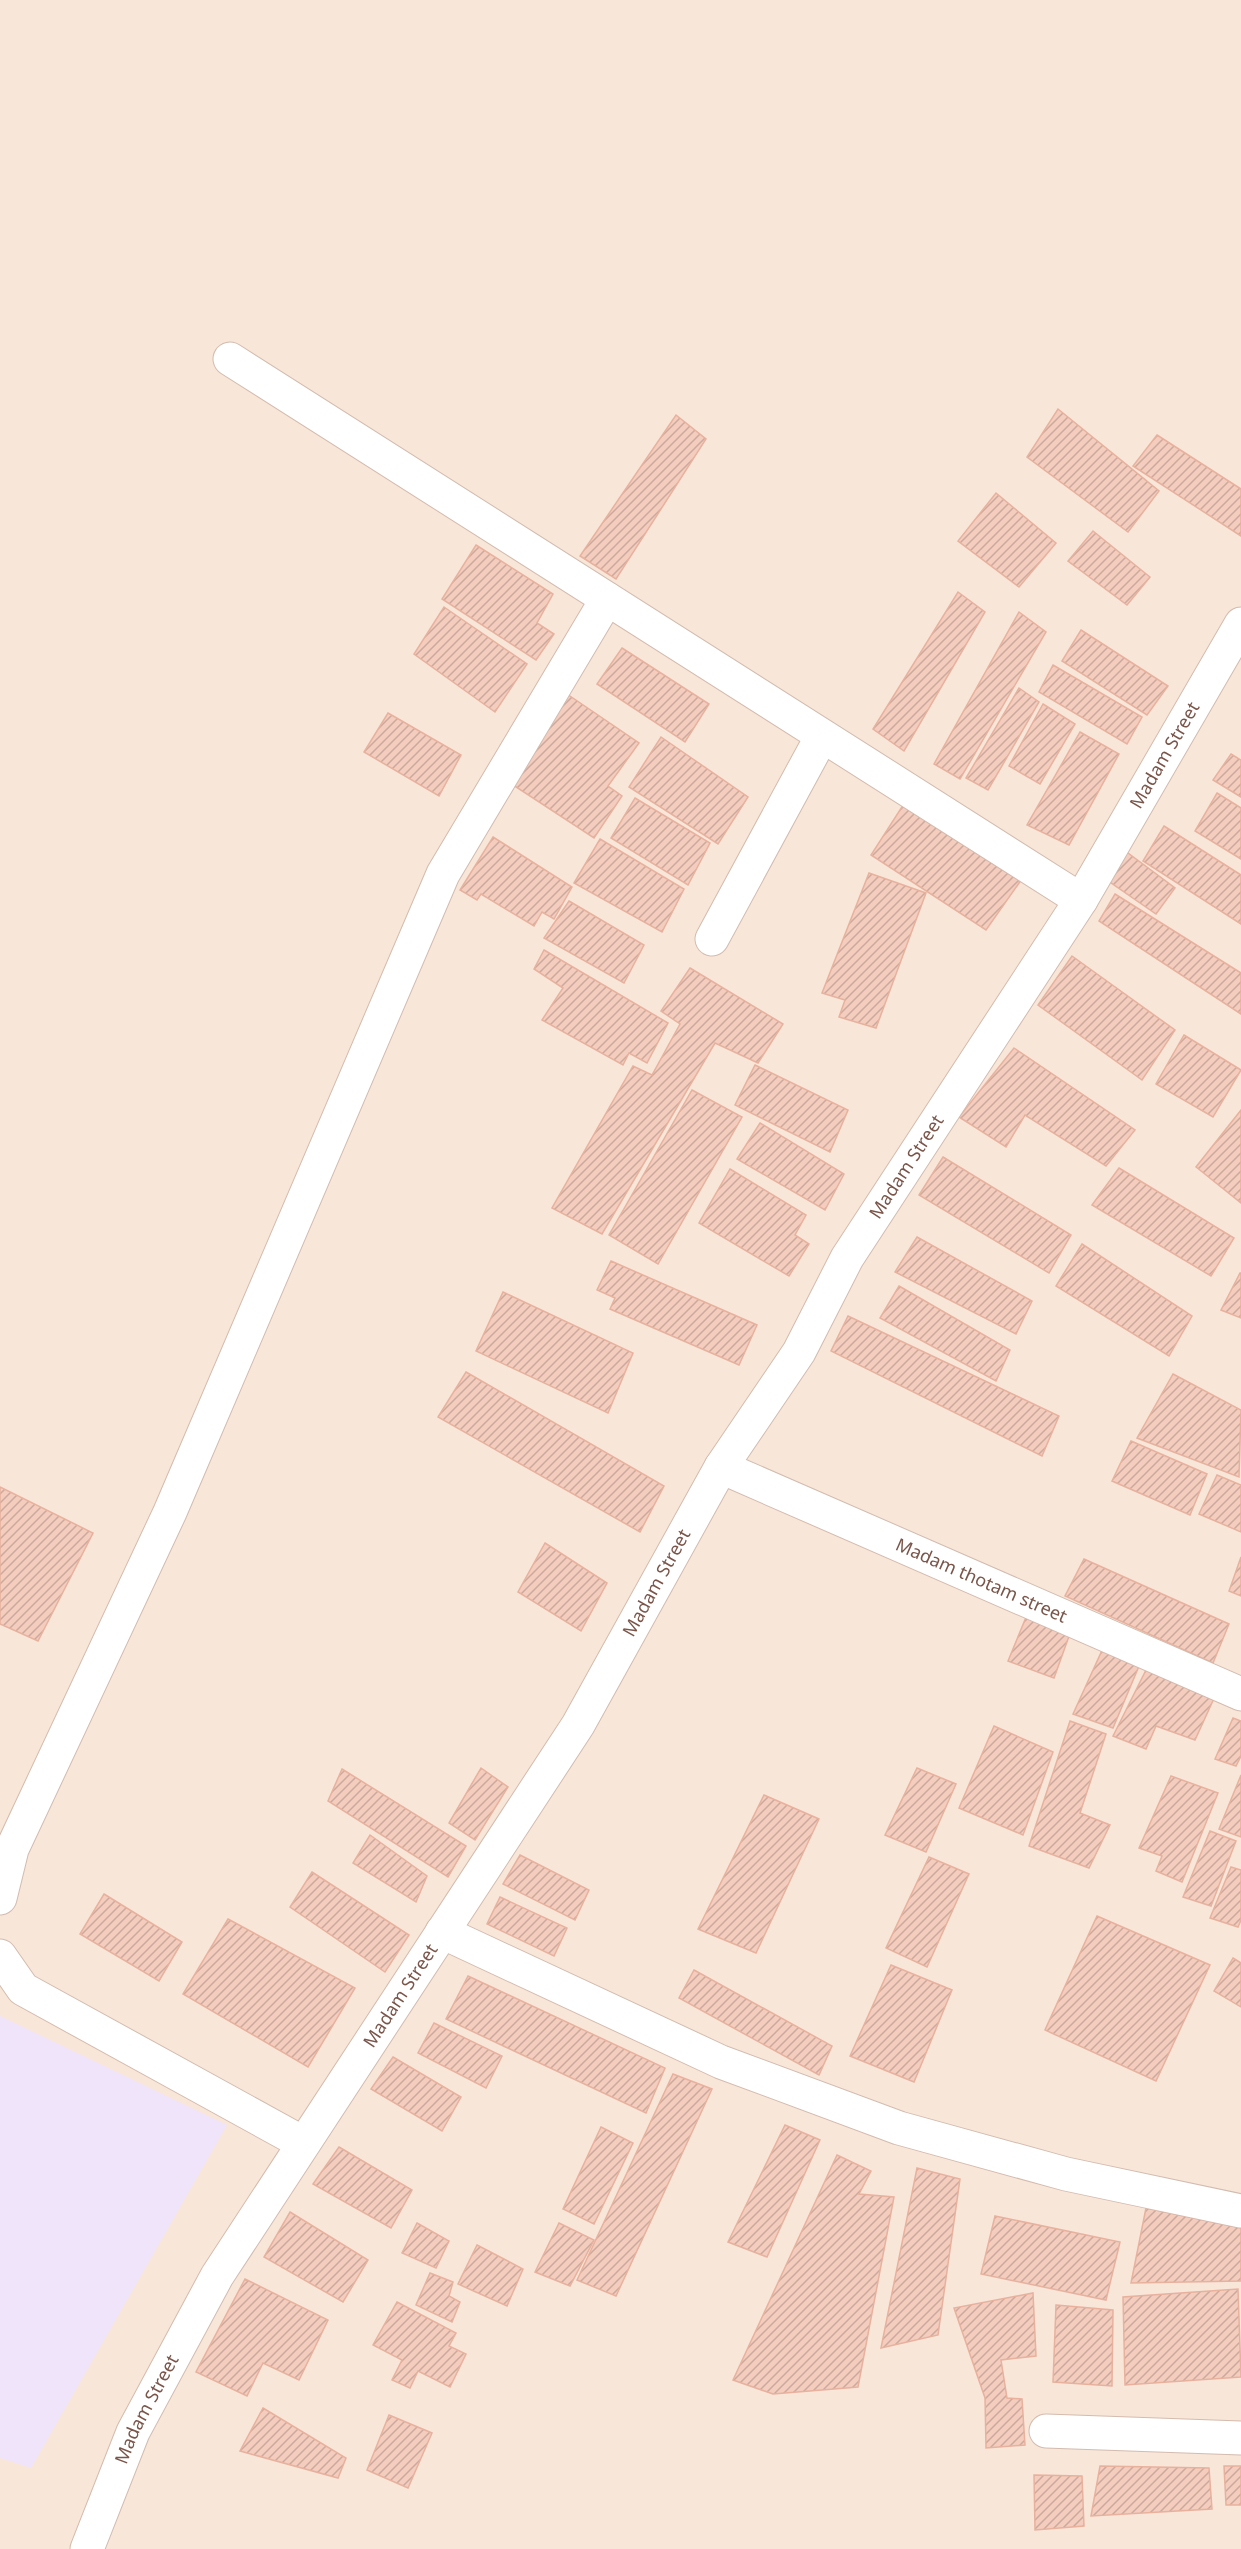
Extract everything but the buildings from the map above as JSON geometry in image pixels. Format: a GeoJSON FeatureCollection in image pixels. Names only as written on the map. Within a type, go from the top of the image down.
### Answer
{"type":"FeatureCollection","features":[{"type":"Feature","properties":{"kind":"street"},"geometry":{"type":"LineString","coordinates":[[230,359],[1081,900]]}},
{"type":"Feature","properties":{"kind":"street"},"geometry":{"type":"LineString","coordinates":[[0,1898],[12,1849],[170,1512],[443,874],[606,599]]}},
{"type":"Feature","properties":{"kind":"street","name":"Madam Street"},"geometry":{"type":"LineString","coordinates":[[87,2549],[139,2422],[217,2276],[578,1725],[721,1467],[798,1352],[847,1258],[1081,900],[1241,624]]}},
{"type":"Feature","properties":{"kind":"street"},"geometry":{"type":"LineString","coordinates":[[712,939],[822,736]]}},
{"type":"Feature","properties":{"kind":"street","name":"Madam thotam street"},"geometry":{"type":"LineString","coordinates":[[721,1467],[1241,1694]]}},
{"type":"Feature","properties":{"kind":"street"},"geometry":{"type":"LineString","coordinates":[[442,1932],[721,2062],[899,2128],[1066,2174],[1241,2211]]}},
{"type":"Feature","properties":{"kind":"street"},"geometry":{"type":"LineString","coordinates":[[0,1956],[23,1989],[303,2143]]}},
{"type":"Feature","properties":{"kind":"street"},"geometry":{"type":"LineString","coordinates":[[1047,2431],[1241,2438]]}},
{"type":"Feature","properties":{"kind":"shaded area"},"geometry":{"type":"Polygon","coordinates":[[[0,0],[1241,0],[1241,2549],[0,2549],[0,0]]]}},
{"type":"Feature","properties":{"kind":"shaded area"},"geometry":{"type":"Polygon","coordinates":[[[0,2016],[227,2125],[31,2468],[0,2458],[0,2016]]]}}]}
